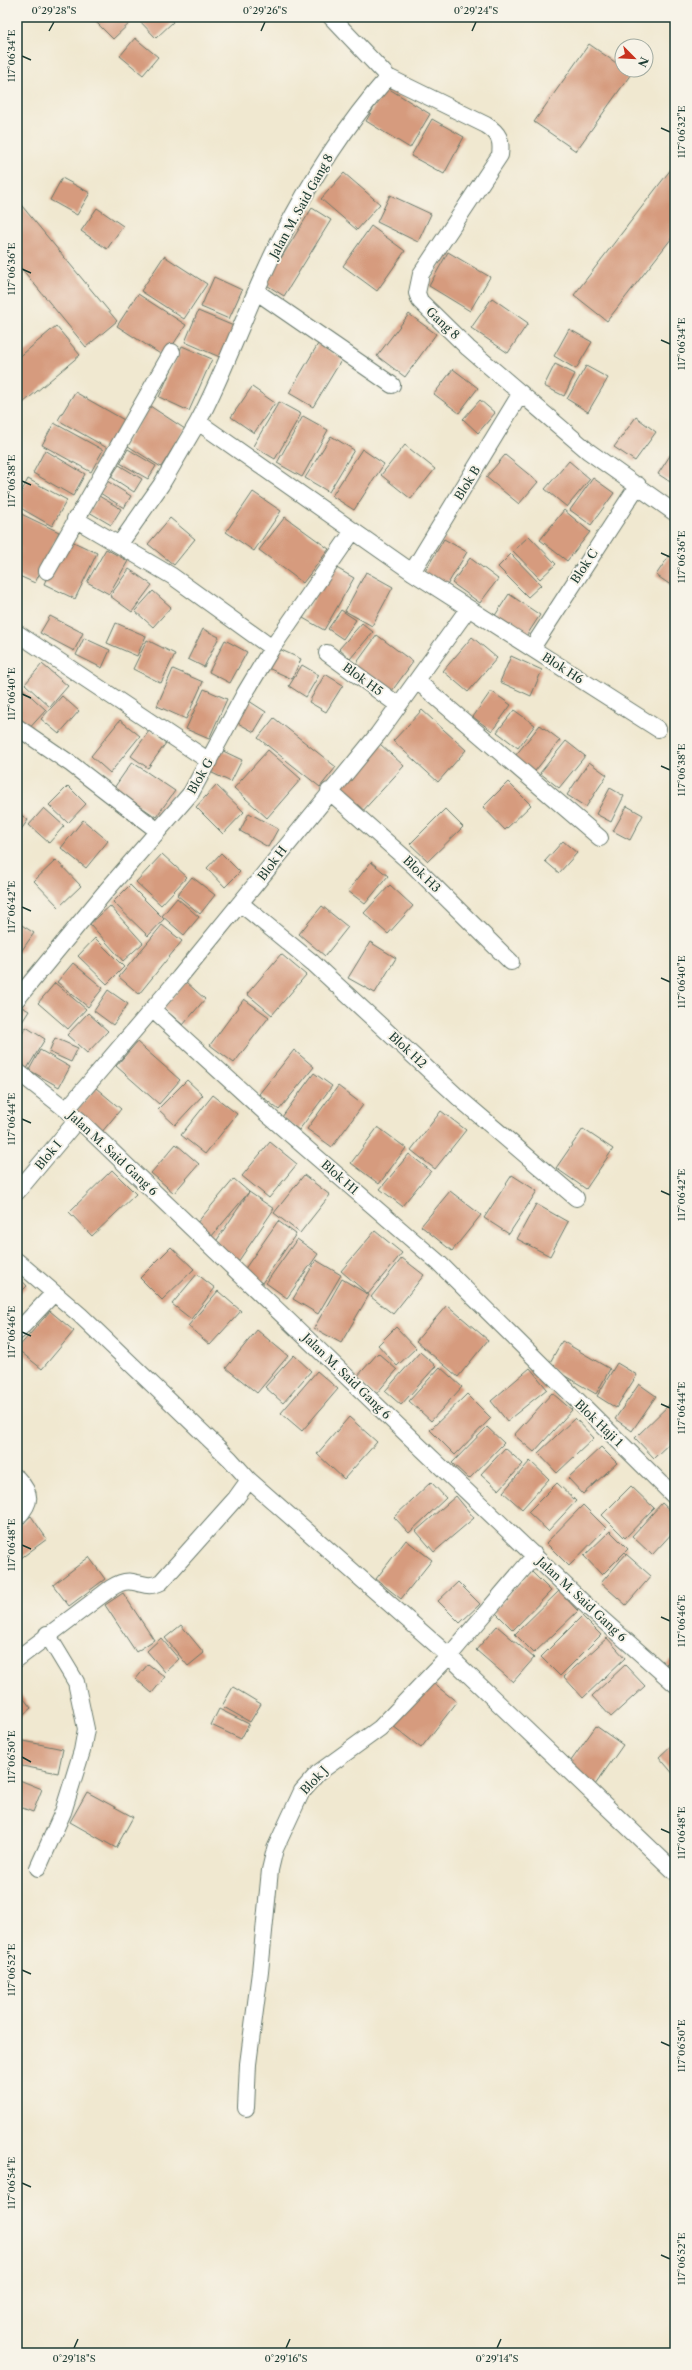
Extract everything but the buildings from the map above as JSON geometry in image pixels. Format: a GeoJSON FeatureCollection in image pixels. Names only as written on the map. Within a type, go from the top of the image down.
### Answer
{"type":"FeatureCollection","features":[{"type":"Feature","properties":{"kind":"street"},"geometry":{"type":"LineString","coordinates":[[331,17],[388,78]]}},
{"type":"Feature","properties":{"kind":"street","name":"Jalan M. Said Gang 8"},"geometry":{"type":"LineString","coordinates":[[119,545],[161,484],[198,422],[279,242],[338,139],[362,106],[388,78]]}},
{"type":"Feature","properties":{"kind":"street","name":"Gang 8"},"geometry":{"type":"LineString","coordinates":[[388,78],[475,118],[494,130],[499,136],[501,144],[500,155],[421,274],[417,293],[426,308],[588,451],[675,512]]}},
{"type":"Feature","properties":{"kind":"street"},"geometry":{"type":"LineString","coordinates":[[257,292],[392,385]]}},
{"type":"Feature","properties":{"kind":"street"},"geometry":{"type":"LineString","coordinates":[[47,571],[75,519],[172,352]]}},
{"type":"Feature","properties":{"kind":"street","name":"Blok B"},"geometry":{"type":"LineString","coordinates":[[412,572],[522,393]]}},
{"type":"Feature","properties":{"kind":"street","name":"Blok H6"},"geometry":{"type":"LineString","coordinates":[[198,422],[412,572],[658,729]]}},
{"type":"Feature","properties":{"kind":"street","name":"Blok C"},"geometry":{"type":"LineString","coordinates":[[532,648],[638,485]]}},
{"type":"Feature","properties":{"kind":"street"},"geometry":{"type":"LineString","coordinates":[[75,519],[172,576],[272,648]]}},
{"type":"Feature","properties":{"kind":"street","name":"Blok G"},"geometry":{"type":"LineString","coordinates":[[17,999],[106,890],[191,793],[245,693],[272,648],[353,531]]}},
{"type":"Feature","properties":{"kind":"street","name":"Blok H"},"geometry":{"type":"LineString","coordinates":[[72,1114],[152,1009],[240,903],[329,791],[378,734],[468,609]]}},
{"type":"Feature","properties":{"kind":"street"},"geometry":{"type":"LineString","coordinates":[[17,634],[209,761]]}},
{"type":"Feature","properties":{"kind":"street","name":"Blok H5"},"geometry":{"type":"LineString","coordinates":[[327,653],[398,705]]}},
{"type":"Feature","properties":{"kind":"street"},"geometry":{"type":"LineString","coordinates":[[417,681],[600,838]]}},
{"type":"Feature","properties":{"kind":"street"},"geometry":{"type":"LineString","coordinates":[[17,726],[71,764],[158,831]]}},
{"type":"Feature","properties":{"kind":"street","name":"Blok H3"},"geometry":{"type":"LineString","coordinates":[[329,791],[415,867],[511,962]]}},
{"type":"Feature","properties":{"kind":"street","name":"Blok H2"},"geometry":{"type":"LineString","coordinates":[[240,903],[313,963],[460,1099],[576,1198]]}},
{"type":"Feature","properties":{"kind":"street","name":"Blok H1"},"geometry":{"type":"LineString","coordinates":[[152,1009],[269,1116],[438,1263],[524,1348]]}},
{"type":"Feature","properties":{"kind":"street","name":"Jalan M. Said Gang 6"},"geometry":{"type":"LineString","coordinates":[[17,1071],[72,1114],[588,1606],[675,1684]]}},
{"type":"Feature","properties":{"kind":"street","name":"Blok I"},"geometry":{"type":"LineString","coordinates":[[17,1192],[72,1114]]}},
{"type":"Feature","properties":{"kind":"street"},"geometry":{"type":"LineString","coordinates":[[17,1261],[80,1315],[249,1480],[449,1656],[675,1872]]}},
{"type":"Feature","properties":{"kind":"street"},"geometry":{"type":"LineString","coordinates":[[17,1332],[54,1294]]}},
{"type":"Feature","properties":{"kind":"street","name":"Blok Haji 1"},"geometry":{"type":"LineString","coordinates":[[524,1348],[675,1497]]}},
{"type":"Feature","properties":{"kind":"street"},"geometry":{"type":"LineString","coordinates":[[17,1478],[28,1491],[29,1497],[25,1507],[17,1518]]}},
{"type":"Feature","properties":{"kind":"street"},"geometry":{"type":"LineString","coordinates":[[17,1659],[97,1596],[121,1583],[132,1581],[145,1586],[161,1582],[236,1498],[249,1480]]}},
{"type":"Feature","properties":{"kind":"street","name":"Blok J"},"geometry":{"type":"LineString","coordinates":[[246,2108],[248,2064],[260,1972],[270,1870],[275,1849],[302,1791],[318,1773],[380,1728],[449,1656],[535,1555]]}},
{"type":"Feature","properties":{"kind":"street"},"geometry":{"type":"LineString","coordinates":[[38,1868],[62,1812],[82,1751],[86,1729],[76,1682],[47,1634]]}}]}
